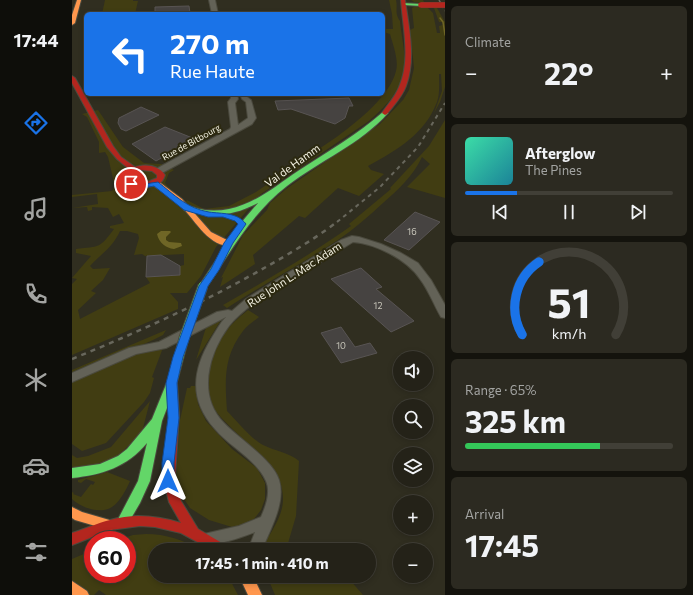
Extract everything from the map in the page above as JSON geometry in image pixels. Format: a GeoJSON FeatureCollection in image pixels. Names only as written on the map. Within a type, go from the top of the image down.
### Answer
{"type":"FeatureCollection","features":[{"type":"Feature","properties":{"kind":"main road"},"geometry":{"type":"LineString","coordinates":[[72,23],[79,0]]}},
{"type":"Feature","properties":{"kind":"main road"},"geometry":{"type":"LineString","coordinates":[[403,2],[445,5]]}},
{"type":"Feature","properties":{"kind":"main road","name":"Val de Hamm"},"geometry":{"type":"LineString","coordinates":[[122,523],[136,499],[144,481],[157,421],[172,383],[184,338],[203,286],[215,270],[229,243],[242,224],[278,189],[374,123],[398,99],[408,78],[409,67],[403,2]]}},
{"type":"Feature","properties":{"kind":"main road"},"geometry":{"type":"LineString","coordinates":[[72,78],[110,147],[119,158],[134,170]]}},
{"type":"Feature","properties":{"kind":"main road"},"geometry":{"type":"LineString","coordinates":[[147,168],[159,171],[162,174],[162,177],[155,184],[138,186],[129,183],[127,180],[127,176],[134,170],[147,168]]}},
{"type":"Feature","properties":{"kind":"main road"},"geometry":{"type":"LineString","coordinates":[[155,184],[187,208],[197,220],[205,234],[210,238],[229,243]]}},
{"type":"Feature","properties":{"kind":"main road"},"geometry":{"type":"LineString","coordinates":[[223,215],[245,207],[278,189]]}},
{"type":"Feature","properties":{"kind":"main road"},"geometry":{"type":"LineString","coordinates":[[187,208],[208,214],[223,215],[238,220],[242,224]]}},
{"type":"Feature","properties":{"kind":"main road","name":"Val de Hamm"},"geometry":{"type":"LineString","coordinates":[[172,383],[174,418],[168,463],[168,481],[172,498],[179,512],[193,531]]}},
{"type":"Feature","properties":{"kind":"main road"},"geometry":{"type":"LineString","coordinates":[[72,474],[87,474],[123,460],[138,447],[157,421]]}},
{"type":"Feature","properties":{"kind":"main road"},"geometry":{"type":"LineString","coordinates":[[72,512],[79,516],[109,525]]}},
{"type":"Feature","properties":{"kind":"main road"},"geometry":{"type":"LineString","coordinates":[[72,539],[109,525],[122,523],[158,522],[176,525],[193,531],[214,543]]}},
{"type":"Feature","properties":{"kind":"main road"},"geometry":{"type":"LineString","coordinates":[[249,583],[255,595]]}},
{"type":"Feature","properties":{"kind":"main road"},"geometry":{"type":"LineString","coordinates":[[72,588],[82,595]]}},
{"type":"Feature","properties":{"kind":"street"},"geometry":{"type":"LineString","coordinates":[[212,0],[215,12]]}},
{"type":"Feature","properties":{"kind":"street","name":"Rue de Bitbourg"},"geometry":{"type":"LineString","coordinates":[[159,171],[244,126],[252,118],[249,101],[244,96],[235,96],[231,102],[235,127],[233,131]]}},
{"type":"Feature","properties":{"kind":"street"},"geometry":{"type":"LineString","coordinates":[[234,119],[252,118]]}},
{"type":"Feature","properties":{"kind":"street","name":"Rue John L. Mac Adam"},"geometry":{"type":"LineString","coordinates":[[258,543],[274,502],[273,481],[261,464],[219,426],[207,410],[202,390],[202,372],[207,355],[225,324],[250,301],[344,242],[353,239],[365,241],[401,256],[411,262],[419,269],[445,315]]}},
{"type":"Feature","properties":{"kind":"street"},"geometry":{"type":"LineString","coordinates":[[72,378],[134,351],[162,344],[221,314],[228,313]]}},
{"type":"Feature","properties":{"kind":"street"},"geometry":{"type":"LineString","coordinates":[[207,538],[229,536],[245,531],[266,521]]}},
{"type":"Feature","properties":{"kind":"shaded area"},"geometry":{"type":"Polygon","coordinates":[[[105,0],[138,1],[135,12],[102,12],[105,0]]]}},
{"type":"Feature","properties":{"kind":"shaded area"},"geometry":{"type":"Polygon","coordinates":[[[389,0],[396,0],[404,47],[405,66],[399,86],[386,105],[369,121],[261,194],[216,247],[201,276],[187,293],[170,293],[178,302],[178,309],[72,355],[72,284],[77,279],[72,278],[91,256],[76,253],[76,249],[95,247],[102,243],[114,229],[110,228],[110,226],[124,223],[119,214],[113,217],[108,208],[92,207],[92,210],[88,211],[87,207],[72,208],[98,204],[97,194],[72,197],[72,195],[112,191],[115,187],[108,157],[105,152],[99,153],[99,142],[87,117],[82,114],[98,110],[123,147],[144,163],[161,164],[174,170],[169,173],[165,183],[186,202],[187,200],[204,209],[229,206],[256,192],[338,136],[364,115],[382,96],[385,96],[385,93],[393,80],[397,67],[390,34],[385,33],[385,29],[393,29],[389,0]],[[120,231],[110,246],[90,266],[93,269],[110,268],[103,280],[91,291],[96,293],[78,310],[80,319],[150,283],[146,277],[180,275],[180,266],[184,265],[184,254],[145,256],[142,254],[134,255],[139,238],[138,234],[120,231]]]}},
{"type":"Feature","properties":{"kind":"shaded area"},"geometry":{"type":"Polygon","coordinates":[[[411,0],[423,0],[433,13],[437,33],[440,33],[439,26],[443,25],[442,22],[439,22],[434,8],[437,8],[445,22],[445,87],[440,102],[434,113],[442,91],[441,74],[439,74],[439,92],[437,102],[432,113],[418,132],[389,154],[368,166],[371,170],[384,174],[359,196],[338,188],[305,218],[299,216],[253,255],[255,264],[220,287],[223,277],[221,278],[243,235],[267,210],[270,203],[286,189],[380,124],[403,100],[409,90],[414,68],[410,30],[414,28],[412,8],[421,3],[411,0]]]}},
{"type":"Feature","properties":{"kind":"shaded area"},"geometry":{"type":"Polygon","coordinates":[[[445,120],[445,198],[407,187],[430,164],[422,157],[410,176],[400,188],[367,218],[344,236],[227,308],[223,305],[288,267],[351,226],[349,224],[391,189],[390,188],[429,146],[445,120]]]}},
{"type":"Feature","properties":{"kind":"shaded area"},"geometry":{"type":"Polygon","coordinates":[[[161,231],[170,231],[171,232],[166,237],[166,240],[169,242],[181,243],[182,246],[174,249],[168,248],[159,240],[157,234],[161,231]]]}},
{"type":"Feature","properties":{"kind":"shaded area"},"geometry":{"type":"Polygon","coordinates":[[[248,310],[259,317],[243,331],[232,350],[226,379],[227,411],[258,442],[299,461],[296,516],[288,543],[265,543],[278,520],[283,504],[281,485],[276,473],[265,459],[232,429],[218,413],[207,398],[205,391],[206,375],[211,358],[223,335],[237,319],[248,310]]]}},
{"type":"Feature","properties":{"kind":"shaded area"},"geometry":{"type":"Polygon","coordinates":[[[223,317],[196,360],[207,324],[223,317]]]}},
{"type":"Feature","properties":{"kind":"shaded area"},"geometry":{"type":"Polygon","coordinates":[[[166,330],[163,335],[153,340],[72,376],[72,370],[166,330]]]}},
{"type":"Feature","properties":{"kind":"shaded area"},"geometry":{"type":"Polygon","coordinates":[[[164,345],[152,377],[154,378],[150,393],[144,402],[106,443],[82,451],[72,444],[72,380],[141,351],[164,345]]]}},
{"type":"Feature","properties":{"kind":"shaded area"},"geometry":{"type":"Polygon","coordinates":[[[191,386],[196,386],[198,404],[206,421],[232,449],[257,468],[265,483],[265,499],[261,510],[254,519],[243,525],[232,527],[209,520],[190,508],[184,499],[176,479],[180,420],[187,388],[190,388],[191,386]]]}},
{"type":"Feature","properties":{"kind":"shaded area"},"geometry":{"type":"Polygon","coordinates":[[[150,401],[142,432],[114,460],[72,470],[72,455],[77,458],[88,456],[111,447],[150,401]]]}},
{"type":"Feature","properties":{"kind":"shaded area"},"geometry":{"type":"Polygon","coordinates":[[[107,472],[130,481],[115,505],[104,510],[94,510],[84,507],[72,499],[72,492],[74,493],[73,494],[81,497],[91,484],[93,485],[95,482],[86,479],[81,483],[78,482],[78,480],[107,472]]]}},
{"type":"Feature","properties":{"kind":"shaded area"},"geometry":{"type":"Polygon","coordinates":[[[136,535],[160,535],[188,543],[148,543],[148,583],[232,583],[238,595],[106,595],[99,590],[94,595],[72,595],[72,559],[84,554],[84,583],[136,583],[136,535]]]}},
{"type":"Feature","properties":{"kind":"shaded area"},"geometry":{"type":"Polygon","coordinates":[[[270,583],[353,583],[363,595],[275,595],[270,583]]]}},
{"type":"Feature","properties":{"kind":"building"},"geometry":{"type":"Polygon","coordinates":[[[189,6],[190,12],[155,12],[155,7],[189,6]]]}},
{"type":"Feature","properties":{"kind":"building"},"geometry":{"type":"Polygon","coordinates":[[[349,98],[353,106],[349,106],[345,118],[335,124],[291,109],[278,110],[275,101],[349,98]]]}},
{"type":"Feature","properties":{"kind":"building"},"geometry":{"type":"Polygon","coordinates":[[[141,107],[159,115],[126,131],[121,129],[118,123],[119,118],[141,107]]]}},
{"type":"Feature","properties":{"kind":"building"},"geometry":{"type":"Polygon","coordinates":[[[165,127],[195,139],[156,161],[132,144],[165,127]]]}},
{"type":"Feature","properties":{"kind":"building"},"geometry":{"type":"Polygon","coordinates":[[[415,212],[440,222],[409,250],[384,240],[415,212]]]}},
{"type":"Feature","properties":{"kind":"building"},"geometry":{"type":"Polygon","coordinates":[[[161,255],[180,266],[180,275],[146,277],[147,256],[161,255]]]}},
{"type":"Feature","properties":{"kind":"building"},"geometry":{"type":"Polygon","coordinates":[[[361,268],[382,287],[376,289],[414,321],[391,332],[331,279],[361,268]]]}},
{"type":"Feature","properties":{"kind":"building"},"geometry":{"type":"Polygon","coordinates":[[[341,327],[355,347],[370,343],[377,353],[341,363],[321,333],[341,327]]]}},
{"type":"Feature","properties":{"kind":"waterway"},"geometry":{"type":"LineString","coordinates":[[440,18],[443,22],[445,35]]}},
{"type":"Feature","properties":{"kind":"railway"},"geometry":{"type":"LineString","coordinates":[[439,0],[445,11]]}},
{"type":"Feature","properties":{"kind":"railway"},"geometry":{"type":"LineString","coordinates":[[337,222],[380,187],[418,147],[445,103]]}},
{"type":"Feature","properties":{"kind":"railway"},"geometry":{"type":"LineString","coordinates":[[72,359],[190,307],[289,254],[338,221]]}},
{"type":"Feature","properties":{"kind":"traffic: fast"},"geometry":{"type":"LineString","coordinates":[[404,4],[421,5]]}},
{"type":"Feature","properties":{"kind":"traffic: fast"},"geometry":{"type":"LineString","coordinates":[[203,286],[242,226],[261,204],[286,183],[344,145],[385,113]]}},
{"type":"Feature","properties":{"kind":"traffic: fast"},"geometry":{"type":"LineString","coordinates":[[187,208],[212,213],[222,213],[241,208],[272,192]]}},
{"type":"Feature","properties":{"kind":"traffic: fast"},"geometry":{"type":"LineString","coordinates":[[172,383],[184,338],[203,286]]}},
{"type":"Feature","properties":{"kind":"traffic: fast"},"geometry":{"type":"LineString","coordinates":[[122,523],[136,499],[144,481],[157,421],[170,387]]}},
{"type":"Feature","properties":{"kind":"traffic: fast"},"geometry":{"type":"LineString","coordinates":[[72,473],[101,469],[122,459],[140,444],[157,421]]}},
{"type":"Feature","properties":{"kind":"traffic: slow"},"geometry":{"type":"LineString","coordinates":[[72,23],[79,0]]}},
{"type":"Feature","properties":{"kind":"traffic: slow"},"geometry":{"type":"LineString","coordinates":[[155,183],[183,204],[193,214],[208,234],[229,243]]}},
{"type":"Feature","properties":{"kind":"traffic: slow"},"geometry":{"type":"LineString","coordinates":[[72,512],[79,516],[109,525]]}},
{"type":"Feature","properties":{"kind":"traffic: slow"},"geometry":{"type":"LineString","coordinates":[[249,583],[255,595]]}},
{"type":"Feature","properties":{"kind":"traffic: slow"},"geometry":{"type":"LineString","coordinates":[[72,587],[82,595]]}},
{"type":"Feature","properties":{"kind":"traffic: jam"},"geometry":{"type":"LineString","coordinates":[[385,113],[396,99],[403,86],[407,73],[408,46],[403,0]]}},
{"type":"Feature","properties":{"kind":"traffic: jam"},"geometry":{"type":"LineString","coordinates":[[421,5],[445,5]]}},
{"type":"Feature","properties":{"kind":"traffic: jam"},"geometry":{"type":"LineString","coordinates":[[72,78],[110,147],[119,158],[134,170]]}},
{"type":"Feature","properties":{"kind":"traffic: jam"},"geometry":{"type":"LineString","coordinates":[[140,168],[152,168],[159,172],[161,175],[160,179],[156,182],[145,185],[129,183],[127,176],[134,170],[140,168]]}},
{"type":"Feature","properties":{"kind":"traffic: jam"},"geometry":{"type":"LineString","coordinates":[[172,383],[174,415],[169,478],[175,502],[193,531]]}},
{"type":"Feature","properties":{"kind":"traffic: jam"},"geometry":{"type":"LineString","coordinates":[[72,539],[110,525],[140,521],[169,524],[197,534],[212,543]]}},
{"type":"Feature","properties":{"kind":"route"},"geometry":{"type":"LineString","coordinates":[[131,184],[144,186],[155,184],[187,208],[202,213],[232,217],[242,224],[229,243],[215,270],[203,286],[178,357],[172,383],[174,418],[168,463],[168,481]]}}]}
